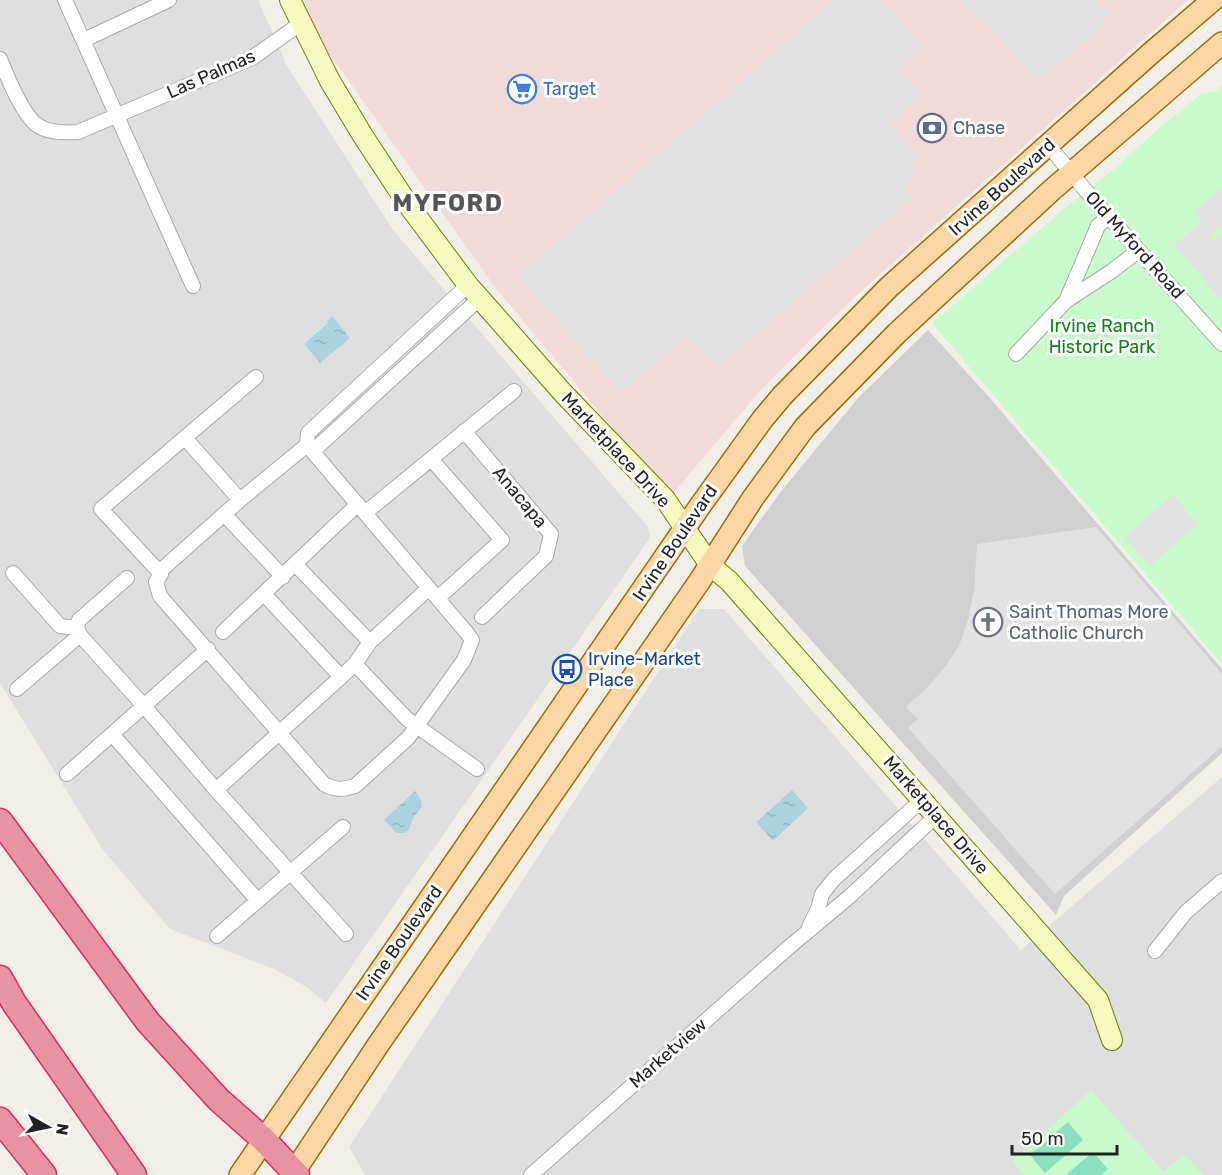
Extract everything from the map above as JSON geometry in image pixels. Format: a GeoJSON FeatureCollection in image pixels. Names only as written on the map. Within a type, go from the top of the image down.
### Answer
{"type":"FeatureCollection","features":[{"type":"Feature","properties":{"kind":"highway"},"geometry":{"type":"LineString","coordinates":[[0,821],[148,1022],[219,1100],[264,1140],[294,1174]]}},
{"type":"Feature","properties":{"kind":"highway"},"geometry":{"type":"LineString","coordinates":[[0,978],[14,1003],[134,1175]]}},
{"type":"Feature","properties":{"kind":"highway"},"geometry":{"type":"LineString","coordinates":[[0,1120],[44,1175]]}},
{"type":"Feature","properties":{"kind":"main road","name":"Irvine Boulevard"},"geometry":{"type":"LineString","coordinates":[[240,1175],[685,528],[762,420],[782,396],[889,287],[1213,0]]}},
{"type":"Feature","properties":{"kind":"main road","name":"Irvine Boulevard"},"geometry":{"type":"LineString","coordinates":[[294,1174],[378,1046],[710,566],[753,498],[805,427],[897,333],[1071,173],[1222,43]]}},
{"type":"Feature","properties":{"kind":"street"},"geometry":{"type":"LineString","coordinates":[[65,0],[193,286]]}},
{"type":"Feature","properties":{"kind":"street"},"geometry":{"type":"LineString","coordinates":[[84,40],[169,0]]}},
{"type":"Feature","properties":{"kind":"street","name":"Marketplace Drive"},"geometry":{"type":"LineString","coordinates":[[290,0],[300,24],[363,136],[409,206],[474,292],[603,436],[664,498],[710,566],[729,582],[923,799],[1098,1000],[1112,1040]]}},
{"type":"Feature","properties":{"kind":"street","name":"Las Palmas"},"geometry":{"type":"LineString","coordinates":[[0,59],[16,96],[35,124],[61,133],[78,132],[252,58],[300,24]]}},
{"type":"Feature","properties":{"kind":"street","name":"Old Myford Road"},"geometry":{"type":"LineString","coordinates":[[1048,146],[1222,344]]}},
{"type":"Feature","properties":{"kind":"street"},"geometry":{"type":"LineString","coordinates":[[1066,301],[1098,226],[1108,216]]}},
{"type":"Feature","properties":{"kind":"street"},"geometry":{"type":"LineString","coordinates":[[1016,354],[1066,301],[1112,272],[1138,250]]}},
{"type":"Feature","properties":{"kind":"street"},"geometry":{"type":"LineString","coordinates":[[159,572],[309,443],[474,292]]}},
{"type":"Feature","properties":{"kind":"street"},"geometry":{"type":"LineString","coordinates":[[256,376],[100,509],[161,574],[156,582],[160,596],[324,784],[333,789],[344,789],[355,786],[408,738],[464,660],[472,640],[309,443]]}},
{"type":"Feature","properties":{"kind":"street"},"geometry":{"type":"LineString","coordinates":[[223,632],[362,509],[431,459],[514,391]]}},
{"type":"Feature","properties":{"kind":"street","name":"Anacapa"},"geometry":{"type":"LineString","coordinates":[[464,431],[551,534],[546,556],[482,617]]}},
{"type":"Feature","properties":{"kind":"street"},"geometry":{"type":"LineString","coordinates":[[185,438],[240,500]]}},
{"type":"Feature","properties":{"kind":"street"},"geometry":{"type":"LineString","coordinates":[[216,790],[281,734],[355,664],[370,642],[502,540],[431,459]]}},
{"type":"Feature","properties":{"kind":"street"},"geometry":{"type":"LineString","coordinates":[[224,514],[283,577]]}},
{"type":"Feature","properties":{"kind":"street"},"geometry":{"type":"LineString","coordinates":[[296,565],[370,642]]}},
{"type":"Feature","properties":{"kind":"street"},"geometry":{"type":"LineString","coordinates":[[13,573],[60,626],[79,631],[216,790],[346,934]]}},
{"type":"Feature","properties":{"kind":"street"},"geometry":{"type":"LineString","coordinates":[[17,689],[79,631],[79,620],[127,578]]}},
{"type":"Feature","properties":{"kind":"street"},"geometry":{"type":"LineString","coordinates":[[265,595],[341,677]]}},
{"type":"Feature","properties":{"kind":"street"},"geometry":{"type":"LineString","coordinates":[[67,774],[208,649]]}},
{"type":"Feature","properties":{"kind":"street"},"geometry":{"type":"LineString","coordinates":[[355,664],[407,719],[477,769]]}},
{"type":"Feature","properties":{"kind":"street"},"geometry":{"type":"LineString","coordinates":[[112,734],[258,901]]}},
{"type":"Feature","properties":{"kind":"street","name":"Marketview"},"geometry":{"type":"LineString","coordinates":[[807,932],[822,894],[834,879],[923,799]]}},
{"type":"Feature","properties":{"kind":"street","name":"Marketview"},"geometry":{"type":"LineString","coordinates":[[531,1175],[849,897],[937,815]]}},
{"type":"Feature","properties":{"kind":"street"},"geometry":{"type":"LineString","coordinates":[[216,936],[343,827]]}},
{"type":"Feature","properties":{"kind":"street"},"geometry":{"type":"LineString","coordinates":[[1155,951],[1186,912],[1222,881]]}},
{"type":"Feature","properties":{"kind":"shaded area"},"geometry":{"type":"Polygon","coordinates":[[[0,0],[258,0],[287,66],[393,230],[648,527],[650,538],[326,1003],[305,986],[274,969],[170,929],[103,850],[0,683],[0,0]]]}},
{"type":"Feature","properties":{"kind":"shaded area"},"geometry":{"type":"Polygon","coordinates":[[[304,0],[1188,0],[857,295],[811,339],[758,393],[670,497],[494,286],[322,43],[304,0]]]}},
{"type":"Feature","properties":{"kind":"shaded area"},"geometry":{"type":"Polygon","coordinates":[[[834,0],[882,0],[923,47],[900,71],[922,94],[891,124],[917,155],[909,163],[915,169],[907,191],[913,198],[719,367],[702,354],[687,337],[620,392],[518,276],[834,0]]]}},
{"type":"Feature","properties":{"kind":"shaded area"},"geometry":{"type":"Polygon","coordinates":[[[958,0],[1096,0],[1108,14],[1101,21],[1104,25],[1046,76],[1037,80],[988,24],[971,15],[958,0]]]}},
{"type":"Feature","properties":{"kind":"shaded area"},"geometry":{"type":"Polygon","coordinates":[[[1222,187],[1222,228],[1220,226],[1210,238],[1213,241],[1220,234],[1222,237],[1222,301],[1174,245],[1200,223],[1201,219],[1194,212],[1222,187]]]}},
{"type":"Feature","properties":{"kind":"shaded area","name":"Saint Thomas More Catholic Church"},"geometry":{"type":"Polygon","coordinates":[[[928,330],[989,397],[1222,669],[1222,753],[1064,896],[1056,915],[745,566],[742,546],[779,494],[858,398],[928,330]]]}},
{"type":"Feature","properties":{"kind":"shaded area"},"geometry":{"type":"Polygon","coordinates":[[[1173,495],[1197,524],[1150,566],[1125,537],[1173,495]]]}},
{"type":"Feature","properties":{"kind":"shaded area"},"geometry":{"type":"Polygon","coordinates":[[[1096,527],[1222,674],[1222,746],[1055,894],[908,728],[918,719],[906,707],[928,687],[959,646],[974,591],[977,544],[1096,527]]]}},
{"type":"Feature","properties":{"kind":"shaded area"},"geometry":{"type":"Polygon","coordinates":[[[699,609],[724,609],[1021,950],[1222,777],[1222,1175],[365,1175],[349,1147],[699,609]]]}},
{"type":"Feature","properties":{"kind":"green space","name":"Irvine Ranch Historic Park"},"geometry":{"type":"Polygon","coordinates":[[[1222,86],[1222,664],[932,323],[1201,94],[1216,91],[1222,86]]]}},
{"type":"Feature","properties":{"kind":"green space"},"geometry":{"type":"Polygon","coordinates":[[[1091,1090],[1164,1172],[1184,1154],[1203,1175],[1024,1175],[1012,1161],[1091,1090]]]}},
{"type":"Feature","properties":{"kind":"green space"},"geometry":{"type":"Polygon","coordinates":[[[1068,1122],[1083,1140],[1045,1173],[1030,1155],[1068,1122]]]}},
{"type":"Feature","properties":{"kind":"green space"},"geometry":{"type":"Polygon","coordinates":[[[1093,1152],[1108,1169],[1101,1175],[1066,1175],[1093,1152]]]}},
{"type":"Feature","properties":{"kind":"water"},"geometry":{"type":"Polygon","coordinates":[[[332,316],[350,338],[320,363],[304,344],[328,323],[327,321],[332,316]]]}},
{"type":"Feature","properties":{"kind":"water"},"geometry":{"type":"Polygon","coordinates":[[[792,790],[808,808],[773,841],[756,822],[792,790]]]}},
{"type":"Feature","properties":{"kind":"water"},"geometry":{"type":"Polygon","coordinates":[[[415,791],[421,800],[422,807],[413,818],[409,830],[397,833],[384,820],[415,791]]]}},
{"type":"Feature","properties":{"kind":"place","name":"Target"},"geometry":{"type":"Point","coordinates":[522,89]}},
{"type":"Feature","properties":{"kind":"place","name":"Chase"},"geometry":{"type":"Point","coordinates":[932,128]}},
{"type":"Feature","properties":{"kind":"place","name":"Saint Thomas More Catholic Church"},"geometry":{"type":"Point","coordinates":[988,622]}},
{"type":"Feature","properties":{"kind":"place","name":"Irvine-Market Place"},"geometry":{"type":"Point","coordinates":[567,669]}},
{"type":"Feature","properties":{"kind":"district","name":"MYFORD"},"geometry":{"type":"Point","coordinates":[448,203]}}]}
